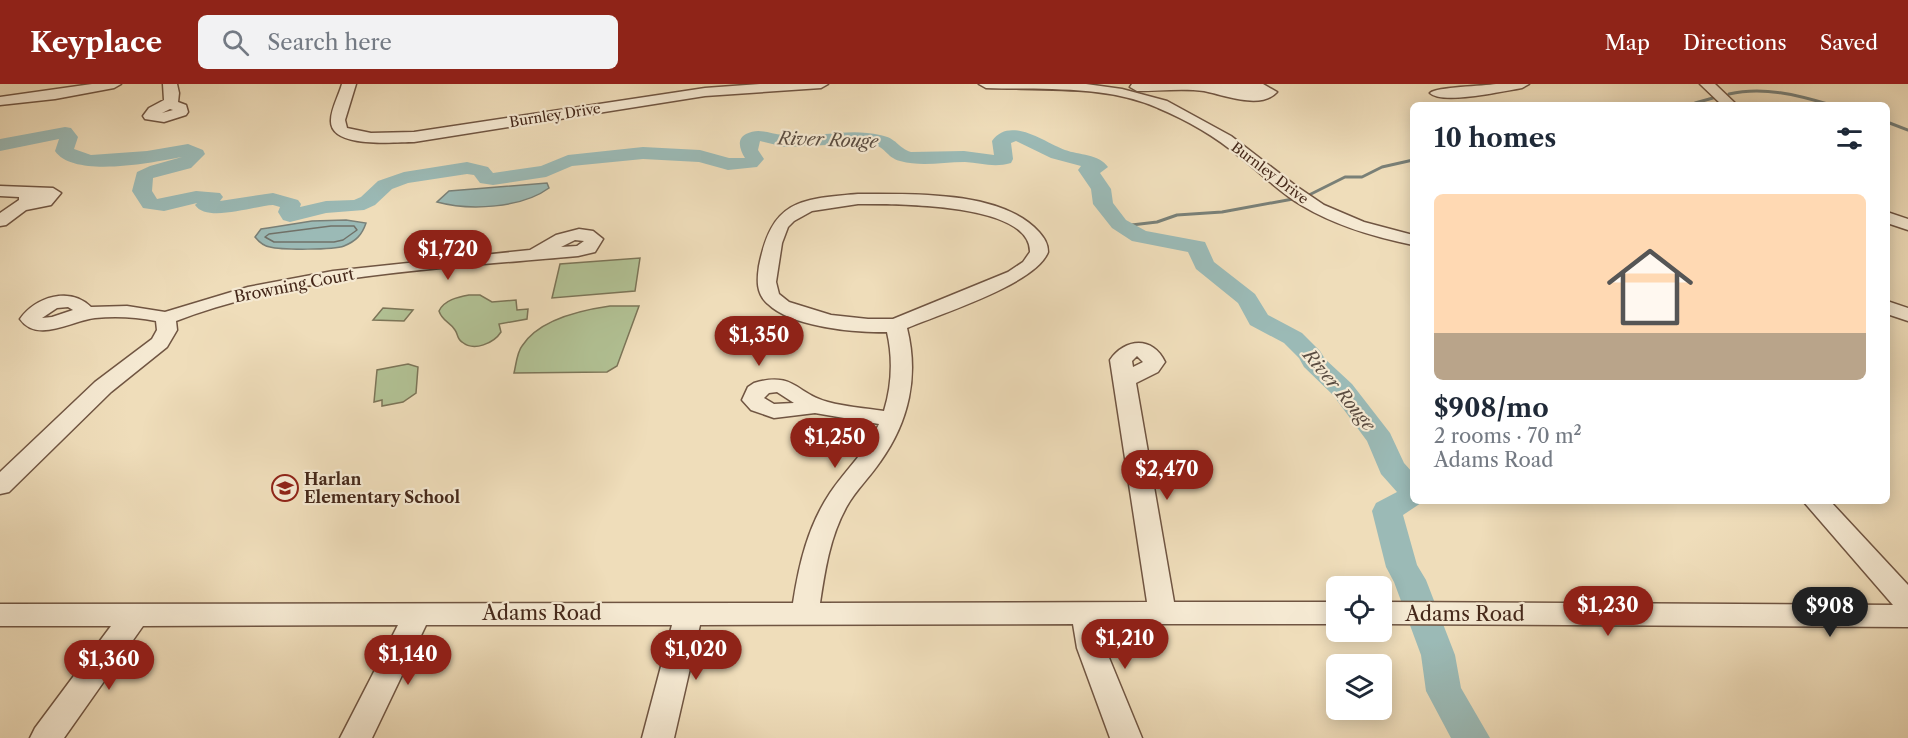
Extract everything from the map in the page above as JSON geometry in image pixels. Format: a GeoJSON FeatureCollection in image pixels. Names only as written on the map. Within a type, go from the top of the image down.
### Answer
{"type":"FeatureCollection","features":[{"type":"Feature","properties":{"kind":"street"},"geometry":{"type":"LineString","coordinates":[[0,101],[55,95],[114,84]]}},
{"type":"Feature","properties":{"kind":"street"},"geometry":{"type":"LineString","coordinates":[[170,84],[173,97],[171,104]]}},
{"type":"Feature","properties":{"kind":"street","name":"Burnley Drive"},"geometry":{"type":"LineString","coordinates":[[349,84],[338,120],[340,131],[356,136],[392,138],[453,132],[705,92],[821,84]]}},
{"type":"Feature","properties":{"kind":"street","name":"Burnley Drive"},"geometry":{"type":"LineString","coordinates":[[986,84],[1136,89],[1211,131],[1244,153],[1296,195],[1321,210],[1358,225],[1410,239]]}},
{"type":"Feature","properties":{"kind":"street"},"geometry":{"type":"LineString","coordinates":[[1433,88],[1473,92],[1522,84]]}},
{"type":"Feature","properties":{"kind":"street"},"geometry":{"type":"LineString","coordinates":[[1707,84],[1727,102]]}},
{"type":"Feature","properties":{"kind":"street"},"geometry":{"type":"LineString","coordinates":[[1433,88],[1446,102]]}},
{"type":"Feature","properties":{"kind":"street"},"geometry":{"type":"LineString","coordinates":[[1136,89],[1210,89]]}},
{"type":"Feature","properties":{"kind":"street"},"geometry":{"type":"LineString","coordinates":[[0,191],[25,200],[0,221]]}},
{"type":"Feature","properties":{"kind":"street"},"geometry":{"type":"LineString","coordinates":[[927,200],[985,209],[1017,223],[1036,239],[1039,253],[1031,265],[1024,270],[1005,281],[896,325],[876,327],[846,323],[803,314],[776,303],[769,294],[767,281],[774,243],[783,222],[802,210],[835,201],[927,200]]}},
{"type":"Feature","properties":{"kind":"street"},"geometry":{"type":"LineString","coordinates":[[1890,219],[1908,225]]}},
{"type":"Feature","properties":{"kind":"street","name":"Browning Court"},"geometry":{"type":"LineString","coordinates":[[166,318],[218,300],[357,273],[533,255]]}},
{"type":"Feature","properties":{"kind":"street"},"geometry":{"type":"LineString","coordinates":[[1890,308],[1908,315]]}},
{"type":"Feature","properties":{"kind":"street"},"geometry":{"type":"LineString","coordinates":[[0,486],[12,463],[160,343],[167,330],[166,318],[144,313],[87,313]]}},
{"type":"Feature","properties":{"kind":"street"},"geometry":{"type":"LineString","coordinates":[[805,612],[820,533],[843,493],[878,450],[892,419],[903,364],[902,346],[896,325]]}},
{"type":"Feature","properties":{"kind":"street"},"geometry":{"type":"LineString","coordinates":[[1126,379],[1132,435],[1155,553],[1162,613]]}},
{"type":"Feature","properties":{"kind":"street"},"geometry":{"type":"LineString","coordinates":[[816,406],[892,419]]}},
{"type":"Feature","properties":{"kind":"street"},"geometry":{"type":"LineString","coordinates":[[1818,504],[1908,603]]}},
{"type":"Feature","properties":{"kind":"street"},"geometry":{"type":"LineString","coordinates":[[356,738],[418,613]]}},
{"type":"Feature","properties":{"kind":"street"},"geometry":{"type":"LineString","coordinates":[[658,738],[689,613]]}},
{"type":"Feature","properties":{"kind":"street"},"geometry":{"type":"LineString","coordinates":[[1085,613],[1091,648],[1126,738]]}},
{"type":"Feature","properties":{"kind":"street","name":"Adams Road"},"geometry":{"type":"LineString","coordinates":[[0,615],[1326,613]]}},
{"type":"Feature","properties":{"kind":"street","name":"Adams Road"},"geometry":{"type":"LineString","coordinates":[[1392,613],[1908,616]]}},
{"type":"Feature","properties":{"kind":"street"},"geometry":{"type":"LineString","coordinates":[[46,738],[134,616]]}},
{"type":"Feature","properties":{"kind":"green space"},"geometry":{"type":"Polygon","coordinates":[[[640,258],[635,291],[552,298],[560,264],[640,258]]]}},
{"type":"Feature","properties":{"kind":"green space"},"geometry":{"type":"Polygon","coordinates":[[[469,295],[480,295],[492,302],[516,300],[517,310],[528,309],[527,319],[499,324],[501,332],[489,343],[478,346],[467,345],[459,339],[455,330],[439,311],[448,302],[469,295]]]}},
{"type":"Feature","properties":{"kind":"green space"},"geometry":{"type":"Polygon","coordinates":[[[610,306],[639,306],[617,366],[607,372],[514,373],[520,349],[539,329],[574,313],[610,306]]]}},
{"type":"Feature","properties":{"kind":"green space"},"geometry":{"type":"Polygon","coordinates":[[[383,308],[413,310],[404,321],[373,320],[383,308]]]}},
{"type":"Feature","properties":{"kind":"green space"},"geometry":{"type":"Polygon","coordinates":[[[408,364],[418,367],[416,393],[403,402],[382,406],[382,400],[374,402],[377,370],[408,364]]]}},
{"type":"Feature","properties":{"kind":"water"},"geometry":{"type":"Polygon","coordinates":[[[547,183],[549,188],[538,195],[510,204],[480,207],[437,202],[449,191],[547,183]]]}},
{"type":"Feature","properties":{"kind":"water"},"geometry":{"type":"Polygon","coordinates":[[[346,220],[366,223],[355,240],[344,246],[307,249],[276,248],[263,245],[255,237],[261,229],[312,221],[346,220]]]}},
{"type":"Feature","properties":{"kind":"waterway"},"geometry":{"type":"LineString","coordinates":[[1729,94],[1768,91],[1820,102]]}},
{"type":"Feature","properties":{"kind":"waterway"},"geometry":{"type":"LineString","coordinates":[[1699,102],[1713,98]]}},
{"type":"Feature","properties":{"kind":"waterway"},"geometry":{"type":"LineString","coordinates":[[1890,123],[1908,130]]}},
{"type":"Feature","properties":{"kind":"waterway","name":"River Rouge"},"geometry":{"type":"LineString","coordinates":[[0,145],[65,132],[69,137],[64,151],[91,161],[147,157],[188,150],[196,154],[184,164],[156,170],[144,176],[142,191],[150,204],[164,205],[204,196],[213,197],[205,205],[212,208],[273,199],[291,204],[288,212],[290,216],[326,207],[357,206],[368,201],[385,185],[404,178],[467,168],[481,171],[487,179],[493,179],[546,171],[568,161],[643,153],[700,156],[728,164],[750,163],[755,159],[749,150],[750,139],[759,136],[780,141],[868,138],[888,143],[901,155],[911,158],[972,157],[996,161],[1004,159],[1001,141],[1008,137],[1023,137],[1058,154],[1095,164],[1098,167],[1088,170],[1101,189],[1103,204],[1119,224],[1140,236],[1197,247],[1204,264],[1247,299],[1259,320],[1293,338],[1311,356],[1313,362],[1343,390],[1380,439],[1391,467],[1410,488]]}},
{"type":"Feature","properties":{"kind":"waterway"},"geometry":{"type":"LineString","coordinates":[[1309,195],[1345,177],[1362,177],[1382,167],[1410,161]]}},
{"type":"Feature","properties":{"kind":"waterway"},"geometry":{"type":"LineString","coordinates":[[1123,226],[1157,222],[1177,215],[1222,212],[1293,199]]}},
{"type":"Feature","properties":{"kind":"waterway","name":"River Rouge"},"geometry":{"type":"LineString","coordinates":[[1410,497],[1387,511],[1402,567],[1410,580],[1438,655],[1444,691],[1471,738]]}},
{"type":"Feature","properties":{"kind":"place","name":"Harlan Elementary School"},"geometry":{"type":"Point","coordinates":[285,488]}}]}
